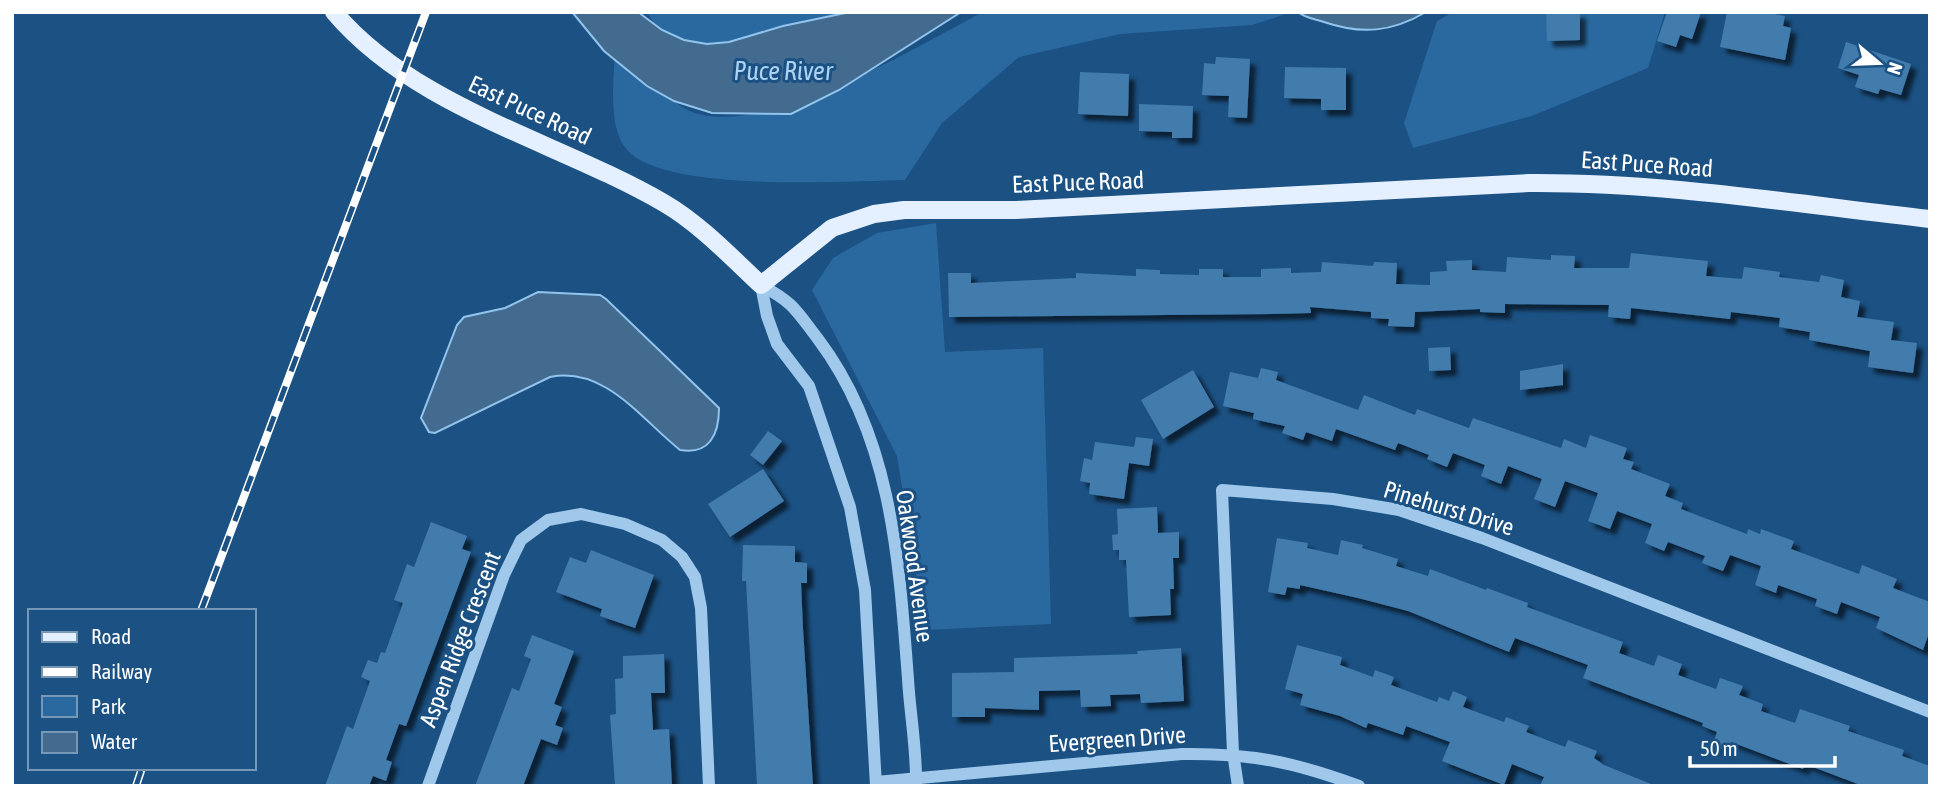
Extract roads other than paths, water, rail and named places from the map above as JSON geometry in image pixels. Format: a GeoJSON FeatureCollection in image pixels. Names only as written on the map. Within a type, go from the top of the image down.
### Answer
{"type":"FeatureCollection","features":[{"type":"Feature","properties":{"kind":"main road","name":"East Puce Road"},"geometry":{"type":"LineString","coordinates":[[334,12],[358,40],[439,94],[619,178],[667,205],[724,250],[761,285],[832,229],[874,214],[904,210],[1014,210],[1528,184],[1608,183],[1765,198],[1930,219]]}},
{"type":"Feature","properties":{"kind":"street","name":"Oakwood Avenue"},"geometry":{"type":"LineString","coordinates":[[761,285],[792,302],[837,364],[861,410],[877,459],[896,549],[916,781]]}},
{"type":"Feature","properties":{"kind":"street"},"geometry":{"type":"LineString","coordinates":[[761,285],[767,316],[777,344],[809,386],[850,508],[865,590],[876,784]]}},
{"type":"Feature","properties":{"kind":"street","name":"Pinehurst Drive"},"geometry":{"type":"LineString","coordinates":[[1238,786],[1233,753],[1223,490],[1333,499],[1399,510],[1482,538],[1930,712]]}},
{"type":"Feature","properties":{"kind":"street","name":"Aspen Ridge Crescent"},"geometry":{"type":"LineString","coordinates":[[428,786],[504,575],[522,540],[548,520],[581,514],[625,524],[662,540],[682,556],[695,577],[701,608],[709,786]]}},
{"type":"Feature","properties":{"kind":"street","name":"Evergreen Drive"},"geometry":{"type":"LineString","coordinates":[[876,784],[1182,754],[1233,753],[1295,763],[1359,786]]}},
{"type":"Feature","properties":{"kind":"water","name":"Puce River"},"geometry":{"type":"Polygon","coordinates":[[[572,12],[638,12],[662,30],[684,40],[707,44],[729,42],[783,26],[850,12],[961,12],[839,90],[791,114],[712,113],[674,101],[647,86],[604,51],[572,12]]]}},
{"type":"Feature","properties":{"kind":"water"},"geometry":{"type":"Polygon","coordinates":[[[1298,12],[1426,12],[1401,24],[1364,30],[1338,26],[1298,12]]]}},
{"type":"Feature","properties":{"kind":"water"},"geometry":{"type":"Polygon","coordinates":[[[538,292],[600,295],[606,299],[719,408],[717,427],[710,441],[698,449],[680,450],[636,410],[605,387],[588,379],[570,376],[550,377],[435,433],[429,432],[421,418],[457,325],[464,317],[505,308],[538,292]]]}},
{"type":"Feature","properties":{"kind":"railway"},"geometry":{"type":"LineString","coordinates":[[202,609],[426,12]]}},
{"type":"Feature","properties":{"kind":"railway"},"geometry":{"type":"LineString","coordinates":[[136,786],[141,770]]}}]}
